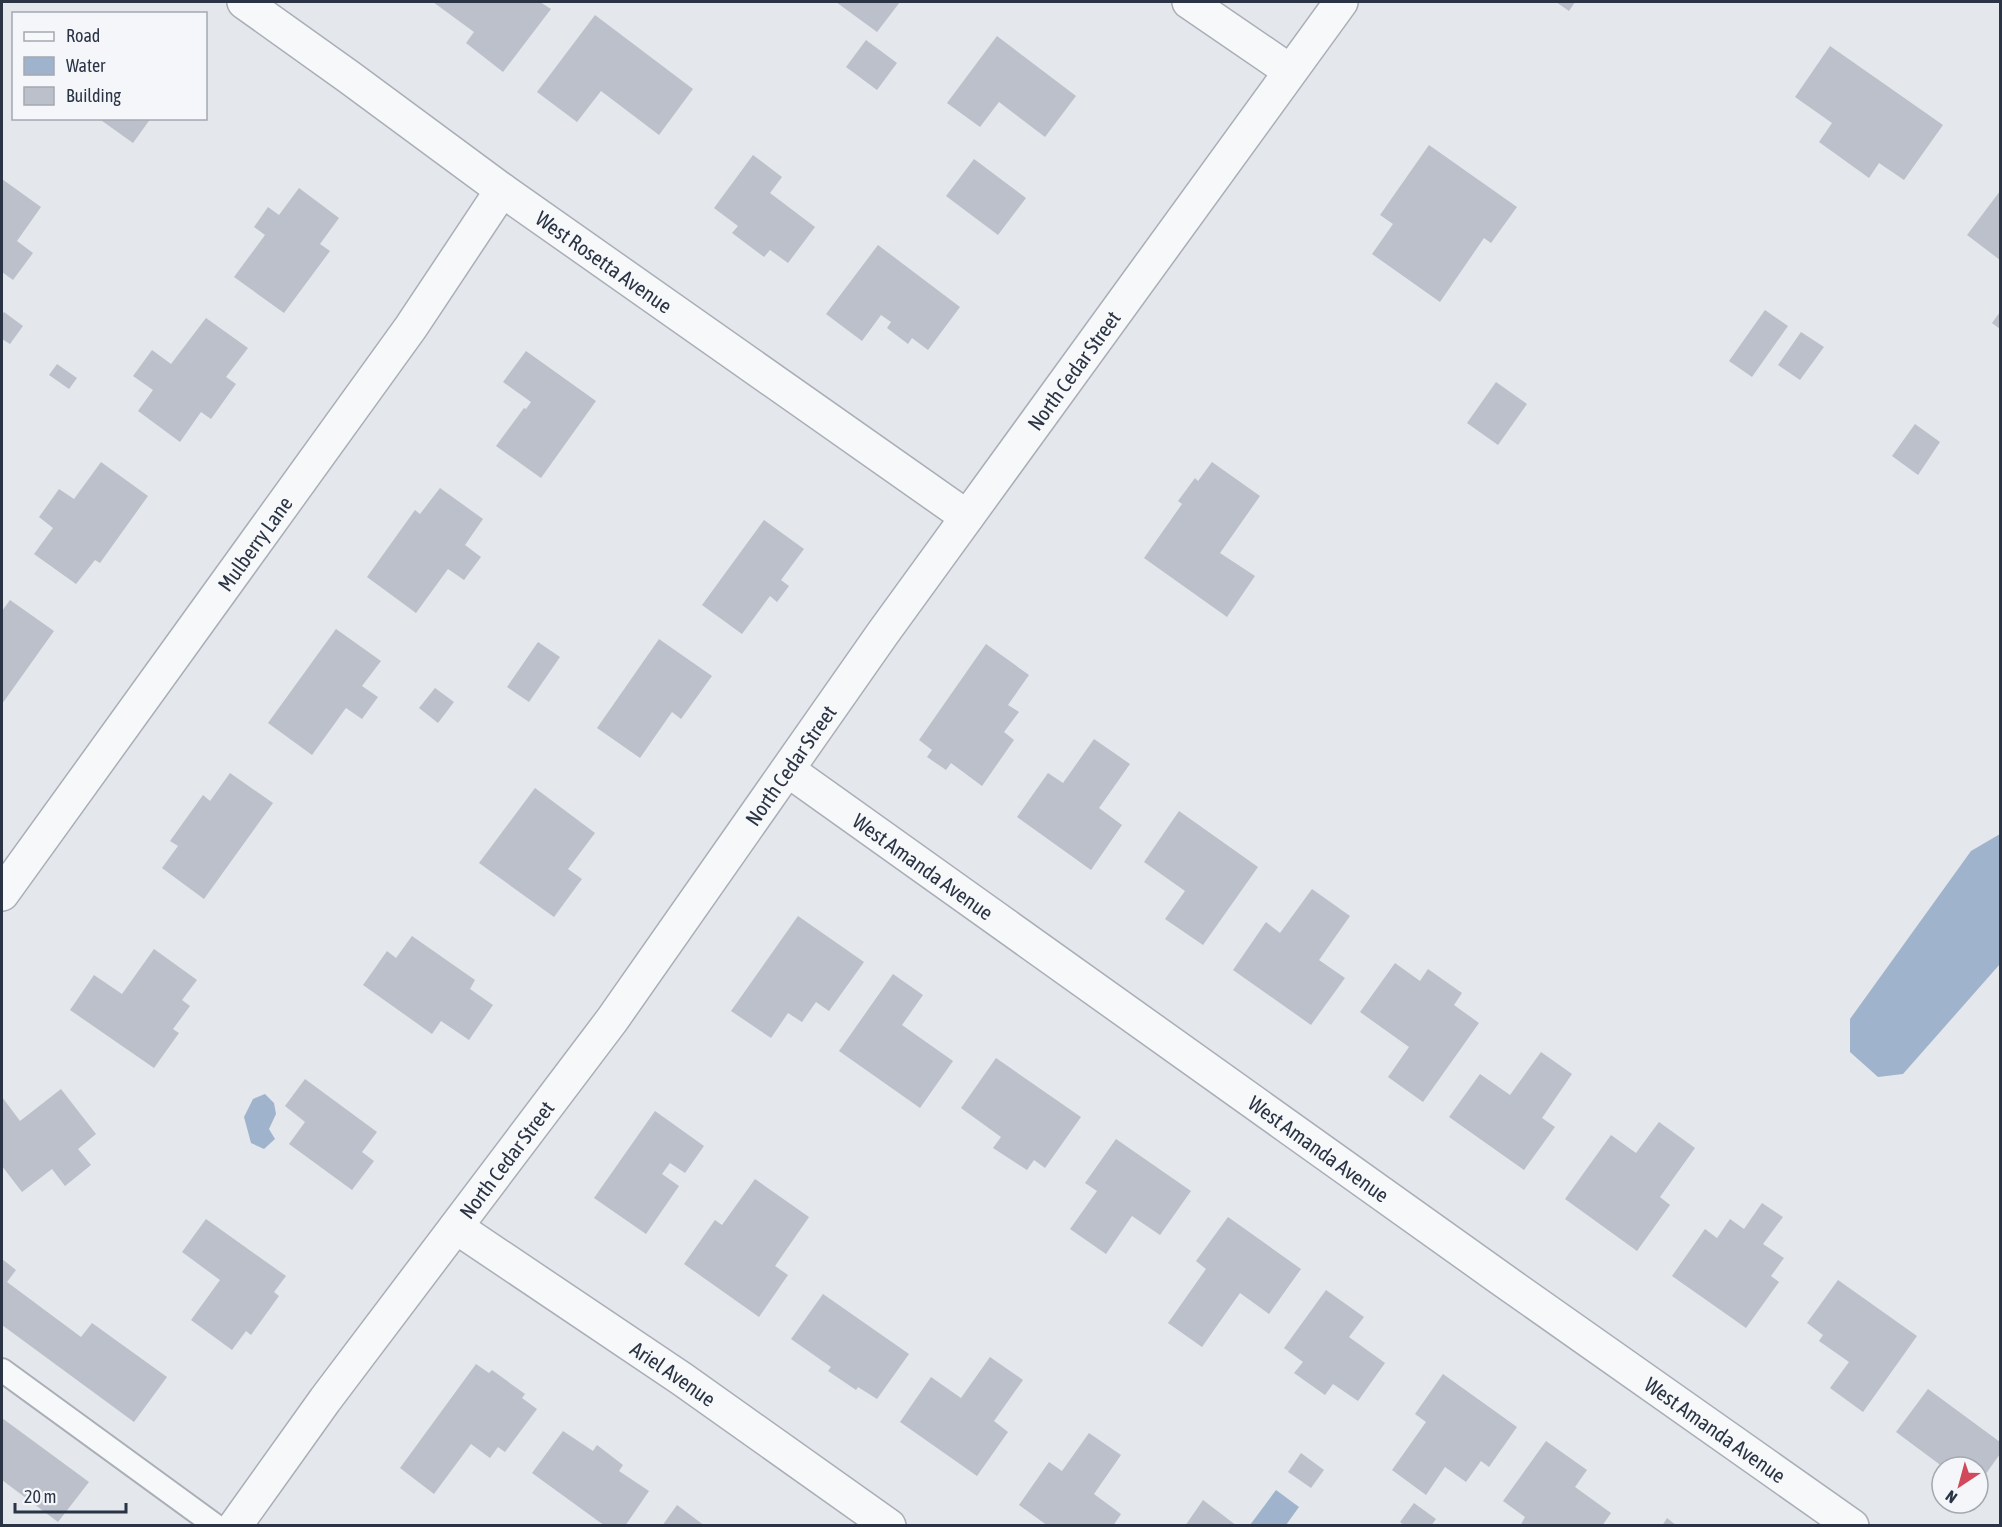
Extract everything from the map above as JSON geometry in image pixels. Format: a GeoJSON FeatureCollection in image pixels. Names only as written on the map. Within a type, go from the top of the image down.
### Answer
{"type":"FeatureCollection","features":[{"type":"Feature","properties":{"kind":"street","name":"West Rosetta Avenue"},"geometry":{"type":"LineString","coordinates":[[244,2],[350,77],[502,190],[967,517]]}},
{"type":"Feature","properties":{"kind":"street"},"geometry":{"type":"LineString","coordinates":[[1189,2],[1290,71]]}},
{"type":"Feature","properties":{"kind":"street","name":"North Cedar Street"},"geometry":{"type":"LineString","coordinates":[[235,1526],[325,1400],[612,1020],[883,633],[1341,2]]}},
{"type":"Feature","properties":{"kind":"street","name":"Mulberry Lane"},"geometry":{"type":"LineString","coordinates":[[2,894],[411,327],[502,190]]}},
{"type":"Feature","properties":{"kind":"street","name":"West Amanda Avenue"},"geometry":{"type":"LineString","coordinates":[[788,770],[1490,1271],[1852,1526]]}},
{"type":"Feature","properties":{"kind":"street","name":"Ariel Avenue"},"geometry":{"type":"LineString","coordinates":[[456,1227],[682,1379],[889,1526]]}},
{"type":"Feature","properties":{"kind":"lane"},"geometry":{"type":"LineString","coordinates":[[2,1370],[216,1526]]}},
{"type":"Feature","properties":{"kind":"water"},"geometry":{"type":"Polygon","coordinates":[[[2000,834],[2000,964],[1903,1074],[1878,1077],[1850,1052],[1850,1019],[1971,851],[2000,834]]]}},
{"type":"Feature","properties":{"kind":"water"},"geometry":{"type":"Polygon","coordinates":[[[265,1094],[274,1103],[276,1114],[269,1129],[275,1139],[264,1149],[251,1143],[244,1117],[253,1099],[265,1094]]]}},
{"type":"Feature","properties":{"kind":"water"},"geometry":{"type":"Polygon","coordinates":[[[1276,1490],[1299,1507],[1286,1525],[1250,1525],[1276,1490]]]}},
{"type":"Feature","properties":{"kind":"building"},"geometry":{"type":"Polygon","coordinates":[[[433,2],[540,2],[551,9],[503,72],[466,43],[474,32],[433,2]]]}},
{"type":"Feature","properties":{"kind":"building"},"geometry":{"type":"Polygon","coordinates":[[[836,2],[900,2],[877,32],[836,2]]]}},
{"type":"Feature","properties":{"kind":"building"},"geometry":{"type":"Polygon","coordinates":[[[1556,2],[1575,2],[1569,11],[1556,2]]]}},
{"type":"Feature","properties":{"kind":"building"},"geometry":{"type":"Polygon","coordinates":[[[595,15],[693,89],[659,135],[601,91],[577,122],[537,92],[595,15]]]}},
{"type":"Feature","properties":{"kind":"building"},"geometry":{"type":"Polygon","coordinates":[[[997,36],[1076,96],[1045,137],[999,102],[980,127],[947,103],[997,36]]]}},
{"type":"Feature","properties":{"kind":"building"},"geometry":{"type":"Polygon","coordinates":[[[866,40],[897,63],[877,90],[846,67],[866,40]]]}},
{"type":"Feature","properties":{"kind":"building"},"geometry":{"type":"Polygon","coordinates":[[[1830,46],[1943,125],[1904,180],[1879,163],[1869,178],[1819,142],[1832,123],[1795,97],[1830,46]]]}},
{"type":"Feature","properties":{"kind":"building"},"geometry":{"type":"Polygon","coordinates":[[[101,120],[150,120],[133,143],[101,120]]]}},
{"type":"Feature","properties":{"kind":"building"},"geometry":{"type":"Polygon","coordinates":[[[1429,145],[1517,207],[1491,243],[1484,238],[1440,302],[1372,254],[1393,224],[1380,215],[1429,145]]]}},
{"type":"Feature","properties":{"kind":"building"},"geometry":{"type":"Polygon","coordinates":[[[753,155],[782,177],[770,193],[815,227],[788,263],[770,250],[764,257],[732,233],[738,226],[714,208],[753,155]]]}},
{"type":"Feature","properties":{"kind":"building"},"geometry":{"type":"Polygon","coordinates":[[[974,159],[1026,198],[998,235],[946,196],[974,159]]]}},
{"type":"Feature","properties":{"kind":"building"},"geometry":{"type":"Polygon","coordinates":[[[2,179],[41,207],[17,241],[33,253],[13,280],[2,272],[2,179]]]}},
{"type":"Feature","properties":{"kind":"building"},"geometry":{"type":"Polygon","coordinates":[[[299,188],[339,218],[320,244],[330,251],[284,313],[234,277],[265,235],[254,227],[268,207],[279,215],[299,188]]]}},
{"type":"Feature","properties":{"kind":"building"},"geometry":{"type":"Polygon","coordinates":[[[2000,191],[2000,260],[1967,235],[2000,191]]]}},
{"type":"Feature","properties":{"kind":"building"},"geometry":{"type":"Polygon","coordinates":[[[878,245],[960,307],[928,350],[912,338],[908,344],[887,328],[891,322],[881,315],[862,341],[826,314],[878,245]]]}},
{"type":"Feature","properties":{"kind":"building"},"geometry":{"type":"Polygon","coordinates":[[[1765,310],[1788,326],[1752,377],[1729,361],[1765,310]]]}},
{"type":"Feature","properties":{"kind":"building"},"geometry":{"type":"Polygon","coordinates":[[[4,312],[23,326],[10,344],[2,339],[4,312]]]}},
{"type":"Feature","properties":{"kind":"building"},"geometry":{"type":"Polygon","coordinates":[[[2000,312],[2000,329],[1992,323],[2000,312]]]}},
{"type":"Feature","properties":{"kind":"building"},"geometry":{"type":"Polygon","coordinates":[[[206,318],[248,348],[226,377],[236,384],[211,419],[201,412],[180,442],[138,411],[153,390],[133,376],[152,350],[171,364],[206,318]]]}},
{"type":"Feature","properties":{"kind":"building"},"geometry":{"type":"Polygon","coordinates":[[[1801,332],[1824,347],[1800,380],[1778,365],[1801,332]]]}},
{"type":"Feature","properties":{"kind":"building"},"geometry":{"type":"Polygon","coordinates":[[[526,351],[596,401],[541,478],[496,446],[531,402],[503,382],[526,351]]]}},
{"type":"Feature","properties":{"kind":"building"},"geometry":{"type":"Polygon","coordinates":[[[57,364],[77,378],[69,389],[49,375],[57,364]]]}},
{"type":"Feature","properties":{"kind":"building"},"geometry":{"type":"Polygon","coordinates":[[[1496,382],[1527,404],[1498,445],[1467,423],[1496,382]]]}},
{"type":"Feature","properties":{"kind":"building"},"geometry":{"type":"Polygon","coordinates":[[[1915,424],[1940,442],[1918,475],[1892,456],[1915,424]]]}},
{"type":"Feature","properties":{"kind":"building"},"geometry":{"type":"Polygon","coordinates":[[[101,462],[148,496],[100,563],[95,560],[76,584],[34,554],[53,528],[39,517],[59,489],[74,499],[101,462]]]}},
{"type":"Feature","properties":{"kind":"building"},"geometry":{"type":"Polygon","coordinates":[[[1212,462],[1260,496],[1220,553],[1255,576],[1227,617],[1144,558],[1182,504],[1178,501],[1195,478],[1198,481],[1212,462]]]}},
{"type":"Feature","properties":{"kind":"building"},"geometry":{"type":"Polygon","coordinates":[[[440,488],[483,519],[465,545],[481,557],[464,580],[448,569],[416,613],[367,577],[415,510],[420,514],[440,488]]]}},
{"type":"Feature","properties":{"kind":"building"},"geometry":{"type":"Polygon","coordinates":[[[764,520],[804,549],[781,580],[789,586],[777,602],[770,596],[742,634],[702,605],[764,520]]]}},
{"type":"Feature","properties":{"kind":"building"},"geometry":{"type":"Polygon","coordinates":[[[10,600],[54,631],[2,704],[2,611],[10,600]]]}},
{"type":"Feature","properties":{"kind":"building"},"geometry":{"type":"Polygon","coordinates":[[[336,629],[381,661],[362,686],[378,697],[362,719],[346,708],[312,755],[268,723],[336,629]]]}},
{"type":"Feature","properties":{"kind":"building"},"geometry":{"type":"Polygon","coordinates":[[[659,639],[712,676],[681,719],[672,712],[640,758],[597,728],[659,639]]]}},
{"type":"Feature","properties":{"kind":"building"},"geometry":{"type":"Polygon","coordinates":[[[538,642],[560,657],[529,702],[507,687],[538,642]]]}},
{"type":"Feature","properties":{"kind":"building"},"geometry":{"type":"Polygon","coordinates":[[[986,644],[1029,675],[1008,705],[1019,712],[1004,732],[1014,740],[982,786],[951,763],[946,770],[927,757],[932,750],[919,740],[986,644]]]}},
{"type":"Feature","properties":{"kind":"building"},"geometry":{"type":"Polygon","coordinates":[[[435,688],[454,702],[438,723],[419,708],[435,688]]]}},
{"type":"Feature","properties":{"kind":"building"},"geometry":{"type":"Polygon","coordinates":[[[1094,739],[1130,764],[1099,808],[1122,825],[1091,870],[1017,817],[1048,773],[1063,783],[1094,739]]]}},
{"type":"Feature","properties":{"kind":"building"},"geometry":{"type":"Polygon","coordinates":[[[230,773],[273,803],[204,899],[162,868],[178,846],[170,841],[203,795],[210,801],[230,773]]]}},
{"type":"Feature","properties":{"kind":"building"},"geometry":{"type":"Polygon","coordinates":[[[535,788],[595,833],[568,869],[582,879],[554,917],[479,863],[535,788]]]}},
{"type":"Feature","properties":{"kind":"building"},"geometry":{"type":"Polygon","coordinates":[[[1179,811],[1258,867],[1203,945],[1165,919],[1185,891],[1144,862],[1179,811]]]}},
{"type":"Feature","properties":{"kind":"building"},"geometry":{"type":"Polygon","coordinates":[[[1312,889],[1350,916],[1319,960],[1345,978],[1311,1025],[1233,970],[1266,922],[1280,933],[1312,889]]]}},
{"type":"Feature","properties":{"kind":"building"},"geometry":{"type":"Polygon","coordinates":[[[798,916],[864,962],[829,1011],[816,1002],[802,1022],[788,1013],[771,1038],[731,1011],[798,916]]]}},
{"type":"Feature","properties":{"kind":"building"},"geometry":{"type":"Polygon","coordinates":[[[412,936],[475,980],[470,989],[493,1005],[469,1040],[441,1021],[432,1034],[363,985],[387,951],[396,958],[412,936]]]}},
{"type":"Feature","properties":{"kind":"building"},"geometry":{"type":"Polygon","coordinates":[[[154,949],[197,980],[182,1000],[190,1006],[173,1029],[179,1033],[154,1068],[70,1010],[94,975],[122,994],[154,949]]]}},
{"type":"Feature","properties":{"kind":"building"},"geometry":{"type":"Polygon","coordinates":[[[1395,963],[1420,981],[1428,969],[1462,993],[1454,1005],[1479,1023],[1423,1102],[1388,1077],[1409,1047],[1360,1012],[1395,963]]]}},
{"type":"Feature","properties":{"kind":"building"},"geometry":{"type":"Polygon","coordinates":[[[893,974],[923,995],[902,1025],[953,1061],[920,1108],[839,1051],[893,974]]]}},
{"type":"Feature","properties":{"kind":"building"},"geometry":{"type":"Polygon","coordinates":[[[1541,1052],[1572,1074],[1542,1118],[1555,1127],[1524,1170],[1449,1117],[1480,1074],[1510,1095],[1541,1052]]]}},
{"type":"Feature","properties":{"kind":"building"},"geometry":{"type":"Polygon","coordinates":[[[996,1058],[1081,1117],[1045,1168],[1034,1160],[1027,1170],[993,1148],[1001,1137],[961,1108],[996,1058]]]}},
{"type":"Feature","properties":{"kind":"building"},"geometry":{"type":"Polygon","coordinates":[[[305,1079],[377,1132],[362,1152],[374,1161],[352,1190],[289,1144],[305,1122],[285,1106],[305,1079]]]}},
{"type":"Feature","properties":{"kind":"building"},"geometry":{"type":"Polygon","coordinates":[[[61,1089],[96,1134],[78,1149],[91,1165],[65,1186],[52,1169],[22,1192],[2,1166],[2,1097],[20,1121],[61,1089]]]}},
{"type":"Feature","properties":{"kind":"building"},"geometry":{"type":"Polygon","coordinates":[[[655,1111],[704,1146],[685,1173],[670,1163],[662,1174],[679,1186],[646,1234],[594,1198],[655,1111]]]}},
{"type":"Feature","properties":{"kind":"building"},"geometry":{"type":"Polygon","coordinates":[[[1659,1122],[1695,1148],[1660,1197],[1670,1205],[1637,1251],[1565,1199],[1611,1135],[1636,1153],[1659,1122]]]}},
{"type":"Feature","properties":{"kind":"building"},"geometry":{"type":"Polygon","coordinates":[[[1116,1139],[1191,1191],[1160,1235],[1132,1216],[1106,1254],[1070,1229],[1097,1191],[1085,1183],[1116,1139]]]}},
{"type":"Feature","properties":{"kind":"building"},"geometry":{"type":"Polygon","coordinates":[[[755,1179],[809,1217],[775,1266],[788,1275],[759,1317],[684,1264],[715,1220],[722,1225],[755,1179]]]}},
{"type":"Feature","properties":{"kind":"building"},"geometry":{"type":"Polygon","coordinates":[[[1762,1203],[1783,1217],[1763,1244],[1784,1258],[1771,1276],[1779,1282],[1746,1328],[1672,1276],[1705,1229],[1717,1238],[1730,1219],[1744,1229],[1762,1203]]]}},
{"type":"Feature","properties":{"kind":"building"},"geometry":{"type":"Polygon","coordinates":[[[1228,1217],[1301,1269],[1269,1314],[1240,1293],[1202,1347],[1168,1323],[1206,1269],[1196,1261],[1228,1217]]]}},
{"type":"Feature","properties":{"kind":"building"},"geometry":{"type":"Polygon","coordinates":[[[206,1219],[286,1276],[274,1292],[279,1296],[251,1335],[246,1331],[232,1350],[191,1320],[220,1280],[182,1252],[206,1219]]]}},
{"type":"Feature","properties":{"kind":"building"},"geometry":{"type":"Polygon","coordinates":[[[2,1259],[16,1270],[7,1282],[81,1337],[92,1323],[167,1377],[134,1422],[2,1325],[2,1259]]]}},
{"type":"Feature","properties":{"kind":"building"},"geometry":{"type":"Polygon","coordinates":[[[1838,1280],[1917,1336],[1863,1412],[1830,1388],[1849,1362],[1819,1341],[1823,1335],[1807,1323],[1838,1280]]]}},
{"type":"Feature","properties":{"kind":"building"},"geometry":{"type":"Polygon","coordinates":[[[1326,1290],[1364,1317],[1349,1337],[1385,1363],[1358,1401],[1333,1384],[1325,1395],[1294,1373],[1303,1362],[1284,1348],[1326,1290]]]}},
{"type":"Feature","properties":{"kind":"building"},"geometry":{"type":"Polygon","coordinates":[[[823,1294],[909,1354],[877,1399],[858,1387],[856,1390],[828,1371],[831,1367],[791,1339],[823,1294]]]}},
{"type":"Feature","properties":{"kind":"building"},"geometry":{"type":"Polygon","coordinates":[[[990,1357],[1023,1380],[994,1421],[1008,1432],[977,1476],[900,1422],[931,1377],[961,1398],[990,1357]]]}},
{"type":"Feature","properties":{"kind":"building"},"geometry":{"type":"Polygon","coordinates":[[[476,1364],[489,1373],[492,1370],[525,1394],[522,1398],[537,1409],[505,1452],[498,1447],[490,1458],[471,1444],[434,1494],[400,1468],[476,1364]]]}},
{"type":"Feature","properties":{"kind":"building"},"geometry":{"type":"Polygon","coordinates":[[[1443,1374],[1517,1427],[1489,1467],[1481,1461],[1466,1482],[1445,1467],[1426,1495],[1392,1470],[1426,1422],[1415,1414],[1443,1374]]]}},
{"type":"Feature","properties":{"kind":"building"},"geometry":{"type":"Polygon","coordinates":[[[1928,1389],[2000,1442],[2000,1454],[1990,1468],[1990,1455],[1930,1455],[1930,1457],[1896,1432],[1928,1389]]]}},
{"type":"Feature","properties":{"kind":"building"},"geometry":{"type":"Polygon","coordinates":[[[2,1418],[89,1482],[58,1522],[2,1480],[2,1418]]]}},
{"type":"Feature","properties":{"kind":"building"},"geometry":{"type":"Polygon","coordinates":[[[563,1431],[593,1451],[597,1445],[623,1465],[619,1471],[649,1491],[625,1526],[605,1526],[532,1473],[563,1431]]]}},
{"type":"Feature","properties":{"kind":"building"},"geometry":{"type":"Polygon","coordinates":[[[1089,1433],[1121,1455],[1094,1494],[1121,1514],[1113,1526],[1048,1526],[1019,1505],[1049,1462],[1062,1471],[1089,1433]]]}},
{"type":"Feature","properties":{"kind":"building"},"geometry":{"type":"Polygon","coordinates":[[[1546,1441],[1587,1470],[1575,1487],[1611,1513],[1602,1526],[1520,1526],[1525,1517],[1503,1501],[1546,1441]]]}},
{"type":"Feature","properties":{"kind":"building"},"geometry":{"type":"Polygon","coordinates":[[[1301,1453],[1324,1470],[1311,1488],[1288,1472],[1301,1453]]]}},
{"type":"Feature","properties":{"kind":"building"},"geometry":{"type":"Polygon","coordinates":[[[1203,1500],[1237,1526],[1185,1526],[1203,1500]]]}},
{"type":"Feature","properties":{"kind":"building"},"geometry":{"type":"Polygon","coordinates":[[[1414,1503],[1436,1519],[1431,1526],[1405,1526],[1400,1522],[1414,1503]]]}},
{"type":"Feature","properties":{"kind":"building"},"geometry":{"type":"Polygon","coordinates":[[[677,1505],[705,1526],[662,1526],[677,1505]]]}},
{"type":"Feature","properties":{"kind":"building"},"geometry":{"type":"Polygon","coordinates":[[[1667,1518],[1677,1526],[1662,1526],[1667,1518]]]}}]}
